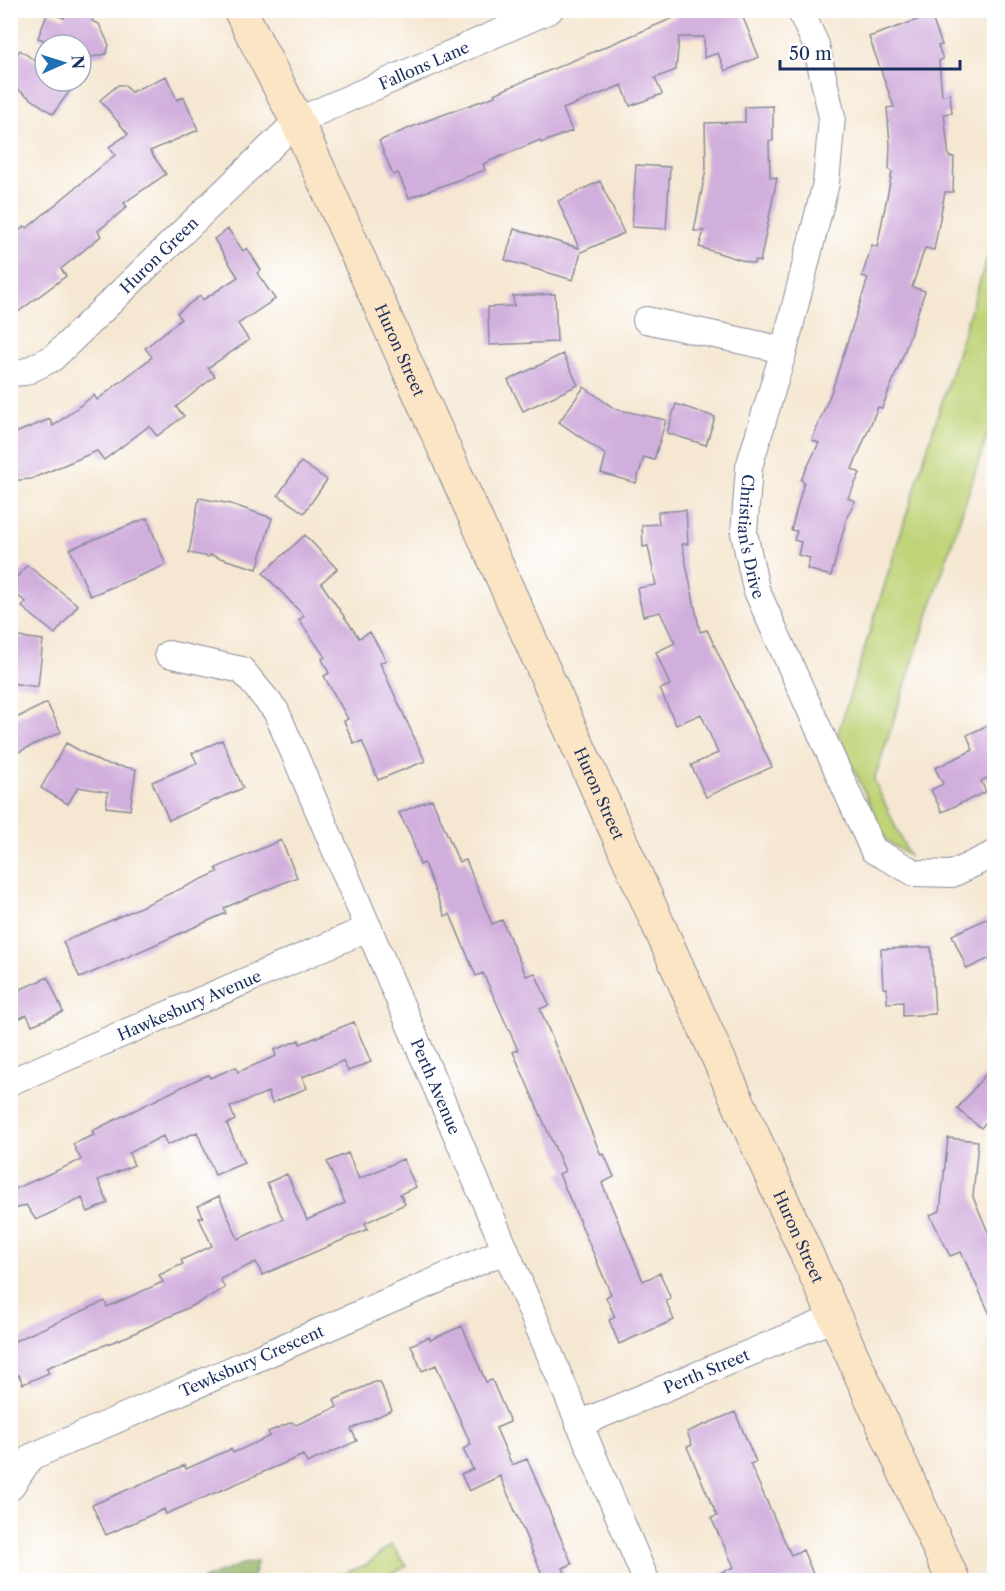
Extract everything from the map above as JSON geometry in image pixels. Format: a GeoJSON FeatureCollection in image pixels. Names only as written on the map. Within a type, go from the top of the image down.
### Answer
{"type":"FeatureCollection","features":[{"type":"Feature","properties":{"kind":"main road","name":"Huron Street"},"geometry":{"type":"LineString","coordinates":[[240,10],[297,121],[953,1581]]}},
{"type":"Feature","properties":{"kind":"street","name":"Fallons Lane"},"geometry":{"type":"LineString","coordinates":[[297,121],[550,10]]}},
{"type":"Feature","properties":{"kind":"street","name":"Christian's Drive"},"geometry":{"type":"LineString","coordinates":[[800,10],[816,45],[832,117],[826,183],[784,350],[749,467],[744,533],[756,589],[873,850],[915,873],[952,874],[994,854]]}},
{"type":"Feature","properties":{"kind":"street","name":"Huron Green"},"geometry":{"type":"LineString","coordinates":[[10,373],[25,372],[53,358],[297,121]]}},
{"type":"Feature","properties":{"kind":"street"},"geometry":{"type":"LineString","coordinates":[[646,320],[784,350]]}},
{"type":"Feature","properties":{"kind":"street","name":"Perth Avenue"},"geometry":{"type":"LineString","coordinates":[[168,654],[242,670],[276,711],[646,1581]]}},
{"type":"Feature","properties":{"kind":"street","name":"Hawkesbury Avenue"},"geometry":{"type":"LineString","coordinates":[[10,1082],[369,928]]}},
{"type":"Feature","properties":{"kind":"street","name":"Tewksbury Crescent"},"geometry":{"type":"LineString","coordinates":[[10,1488],[31,1457],[506,1250]]}},
{"type":"Feature","properties":{"kind":"street","name":"Perth Street"},"geometry":{"type":"LineString","coordinates":[[579,1424],[834,1318]]}},
{"type":"Feature","properties":{"kind":"green space"},"geometry":{"type":"Polygon","coordinates":[[[994,236],[994,415],[874,780],[909,856],[886,840],[838,733],[994,236]]]}},
{"type":"Feature","properties":{"kind":"green space"},"geometry":{"type":"Polygon","coordinates":[[[391,1545],[407,1566],[388,1576],[390,1580],[340,1580],[342,1574],[366,1565],[391,1545]]]}},
{"type":"Feature","properties":{"kind":"green space"},"geometry":{"type":"Polygon","coordinates":[[[257,1562],[252,1580],[201,1580],[242,1564],[257,1562]]]}},
{"type":"Feature","properties":{"kind":"building"},"geometry":{"type":"Polygon","coordinates":[[[67,10],[96,10],[92,21],[99,24],[109,45],[106,54],[93,57],[93,33],[40,33],[48,12],[64,18],[67,10]]]}},
{"type":"Feature","properties":{"kind":"building"},"geometry":{"type":"Polygon","coordinates":[[[692,10],[740,10],[759,57],[725,71],[718,53],[704,58],[704,37],[679,37],[676,70],[655,78],[662,94],[630,106],[622,85],[563,109],[572,131],[541,143],[540,140],[483,164],[485,170],[409,198],[398,173],[393,175],[379,141],[495,96],[494,94],[692,10]]]}},
{"type":"Feature","properties":{"kind":"building"},"geometry":{"type":"Polygon","coordinates":[[[931,15],[942,45],[938,46],[943,59],[939,61],[942,95],[950,94],[952,113],[944,114],[949,157],[954,157],[953,192],[945,192],[934,250],[925,248],[912,287],[925,291],[904,353],[882,408],[878,407],[852,469],[860,473],[848,498],[855,501],[847,517],[831,576],[807,569],[810,558],[798,555],[801,542],[794,540],[797,531],[791,530],[804,482],[801,480],[819,443],[812,440],[832,390],[868,278],[862,276],[872,245],[877,247],[892,172],[889,170],[890,144],[887,108],[894,107],[869,37],[931,15]]]}},
{"type":"Feature","properties":{"kind":"building"},"geometry":{"type":"Polygon","coordinates":[[[20,50],[33,59],[33,93],[68,93],[53,114],[10,84],[10,63],[20,50]]]}},
{"type":"Feature","properties":{"kind":"building"},"geometry":{"type":"Polygon","coordinates":[[[166,76],[177,100],[184,97],[198,130],[150,151],[166,174],[124,203],[127,207],[98,231],[101,236],[61,269],[66,276],[10,318],[10,238],[25,226],[27,228],[115,155],[109,147],[128,134],[100,100],[118,85],[125,85],[131,92],[166,76]]]}},
{"type":"Feature","properties":{"kind":"building"},"geometry":{"type":"Polygon","coordinates":[[[773,106],[773,141],[769,141],[770,177],[777,178],[760,262],[755,260],[754,264],[699,247],[704,231],[694,231],[706,169],[705,123],[745,122],[745,107],[773,106]]]}},
{"type":"Feature","properties":{"kind":"building"},"geometry":{"type":"Polygon","coordinates":[[[636,165],[670,167],[666,229],[632,227],[636,165]]]}},
{"type":"Feature","properties":{"kind":"building"},"geometry":{"type":"Polygon","coordinates":[[[600,181],[624,233],[581,252],[573,280],[505,260],[514,229],[579,248],[558,201],[600,181]]]}},
{"type":"Feature","properties":{"kind":"building"},"geometry":{"type":"Polygon","coordinates":[[[228,229],[243,251],[247,248],[261,270],[257,273],[275,299],[238,324],[249,340],[208,368],[215,376],[176,407],[184,416],[157,436],[149,426],[104,460],[97,451],[31,479],[10,481],[10,435],[50,419],[53,426],[94,395],[97,400],[152,357],[145,348],[181,319],[177,313],[200,296],[203,300],[238,277],[214,239],[228,229]]]}},
{"type":"Feature","properties":{"kind":"building"},"geometry":{"type":"Polygon","coordinates":[[[555,294],[557,342],[489,345],[488,307],[514,306],[513,296],[555,294]]]}},
{"type":"Feature","properties":{"kind":"building"},"geometry":{"type":"Polygon","coordinates":[[[563,354],[578,385],[523,411],[508,380],[563,354]]]}},
{"type":"Feature","properties":{"kind":"building"},"geometry":{"type":"Polygon","coordinates":[[[584,387],[615,409],[666,420],[654,460],[644,457],[636,483],[601,473],[606,455],[559,422],[584,387]]]}},
{"type":"Feature","properties":{"kind":"building"},"geometry":{"type":"Polygon","coordinates":[[[676,404],[715,417],[706,445],[667,433],[676,404]]]}},
{"type":"Feature","properties":{"kind":"building"},"geometry":{"type":"Polygon","coordinates":[[[301,462],[327,480],[304,513],[278,495],[301,462]]]}},
{"type":"Feature","properties":{"kind":"building"},"geometry":{"type":"Polygon","coordinates":[[[199,498],[231,504],[272,518],[257,569],[210,555],[209,557],[189,553],[199,498]]]}},
{"type":"Feature","properties":{"kind":"building"},"geometry":{"type":"Polygon","coordinates":[[[686,510],[688,544],[682,544],[700,632],[707,630],[772,767],[706,797],[691,765],[718,753],[701,714],[676,725],[660,689],[670,685],[656,652],[675,643],[660,612],[643,616],[637,588],[656,585],[648,546],[643,547],[642,525],[659,524],[658,512],[686,510]]]}},
{"type":"Feature","properties":{"kind":"building"},"geometry":{"type":"Polygon","coordinates":[[[147,518],[166,565],[90,596],[70,549],[147,518]]]}},
{"type":"Feature","properties":{"kind":"building"},"geometry":{"type":"Polygon","coordinates":[[[305,535],[337,569],[321,583],[359,638],[370,632],[386,660],[380,663],[425,761],[378,780],[362,741],[354,744],[344,721],[348,719],[324,676],[329,673],[322,659],[325,657],[299,620],[304,616],[263,573],[305,535]]]}},
{"type":"Feature","properties":{"kind":"building"},"geometry":{"type":"Polygon","coordinates":[[[27,565],[78,605],[55,634],[22,607],[26,602],[10,590],[10,585],[27,565]]]}},
{"type":"Feature","properties":{"kind":"building"},"geometry":{"type":"Polygon","coordinates":[[[10,636],[43,640],[38,687],[10,683],[10,636]]]}},
{"type":"Feature","properties":{"kind":"building"},"geometry":{"type":"Polygon","coordinates":[[[47,703],[61,732],[10,756],[10,721],[47,703]]]}},
{"type":"Feature","properties":{"kind":"building"},"geometry":{"type":"Polygon","coordinates":[[[994,722],[994,775],[981,781],[986,792],[942,812],[931,790],[943,784],[935,768],[973,750],[967,735],[994,722]]]}},
{"type":"Feature","properties":{"kind":"building"},"geometry":{"type":"Polygon","coordinates":[[[222,740],[243,788],[169,820],[152,782],[197,763],[192,753],[222,740]]]}},
{"type":"Feature","properties":{"kind":"building"},"geometry":{"type":"Polygon","coordinates":[[[66,743],[102,763],[136,769],[130,810],[106,807],[108,792],[78,787],[68,804],[41,788],[66,743]]]}},
{"type":"Feature","properties":{"kind":"building"},"geometry":{"type":"Polygon","coordinates":[[[432,799],[459,862],[466,860],[492,924],[502,920],[526,976],[535,973],[549,1005],[540,1009],[601,1155],[604,1154],[614,1177],[602,1183],[643,1281],[660,1273],[671,1299],[666,1301],[674,1320],[619,1344],[609,1320],[615,1317],[606,1297],[611,1294],[559,1174],[565,1171],[513,1052],[518,1050],[483,973],[476,976],[450,914],[445,916],[424,863],[420,865],[411,836],[399,813],[432,799]]]}},
{"type":"Feature","properties":{"kind":"building"},"geometry":{"type":"Polygon","coordinates":[[[281,840],[297,877],[224,908],[226,913],[80,978],[63,942],[218,872],[216,868],[281,840]]]}},
{"type":"Feature","properties":{"kind":"building"},"geometry":{"type":"Polygon","coordinates":[[[988,918],[994,933],[994,956],[967,969],[952,935],[988,918]]]}},
{"type":"Feature","properties":{"kind":"building"},"geometry":{"type":"Polygon","coordinates":[[[931,947],[935,1014],[903,1016],[903,1002],[887,1003],[887,988],[883,988],[881,949],[931,947]]]}},
{"type":"Feature","properties":{"kind":"building"},"geometry":{"type":"Polygon","coordinates":[[[48,977],[63,1012],[32,1025],[27,1015],[10,1022],[10,994],[48,977]]]}},
{"type":"Feature","properties":{"kind":"building"},"geometry":{"type":"Polygon","coordinates":[[[354,1022],[371,1062],[348,1071],[343,1061],[302,1077],[307,1088],[272,1103],[268,1092],[230,1107],[235,1120],[227,1124],[244,1163],[215,1175],[197,1132],[167,1145],[163,1136],[129,1153],[134,1165],[98,1180],[108,1203],[88,1212],[82,1198],[36,1220],[26,1205],[10,1211],[10,1191],[81,1160],[73,1144],[94,1135],[92,1131],[208,1075],[210,1078],[236,1067],[238,1072],[276,1056],[274,1050],[299,1040],[300,1044],[354,1022]]]}},
{"type":"Feature","properties":{"kind":"building"},"geometry":{"type":"Polygon","coordinates":[[[994,1064],[994,1112],[981,1128],[957,1109],[994,1064]]]}},
{"type":"Feature","properties":{"kind":"building"},"geometry":{"type":"Polygon","coordinates":[[[948,1138],[978,1141],[973,1197],[994,1246],[994,1323],[961,1252],[950,1256],[930,1215],[940,1211],[948,1138]]]}},
{"type":"Feature","properties":{"kind":"building"},"geometry":{"type":"Polygon","coordinates":[[[348,1153],[359,1179],[403,1159],[416,1187],[400,1194],[405,1204],[365,1223],[368,1229],[262,1275],[256,1262],[220,1279],[225,1288],[198,1303],[128,1336],[46,1368],[49,1373],[23,1384],[19,1375],[10,1382],[10,1343],[105,1301],[107,1307],[163,1282],[159,1275],[183,1264],[181,1260],[212,1246],[199,1218],[203,1217],[198,1206],[219,1196],[238,1239],[283,1219],[267,1183],[287,1174],[307,1220],[345,1203],[327,1162],[348,1153]]]}},
{"type":"Feature","properties":{"kind":"building"},"geometry":{"type":"Polygon","coordinates":[[[462,1326],[486,1382],[492,1380],[510,1422],[496,1428],[512,1465],[527,1459],[572,1564],[563,1568],[569,1581],[545,1581],[500,1476],[469,1491],[461,1474],[473,1469],[463,1449],[471,1445],[436,1365],[422,1371],[411,1345],[429,1337],[430,1340],[462,1326]]]}},
{"type":"Feature","properties":{"kind":"building"},"geometry":{"type":"Polygon","coordinates":[[[375,1382],[380,1382],[392,1410],[351,1429],[357,1441],[307,1463],[303,1455],[166,1514],[164,1509],[106,1535],[92,1505],[185,1465],[186,1469],[231,1449],[233,1453],[270,1436],[268,1432],[292,1422],[296,1425],[337,1407],[334,1400],[375,1382]]]}},
{"type":"Feature","properties":{"kind":"building"},"geometry":{"type":"Polygon","coordinates":[[[735,1412],[756,1462],[750,1464],[791,1555],[803,1550],[816,1581],[702,1581],[734,1567],[711,1518],[717,1516],[687,1447],[692,1445],[687,1432],[735,1412]]]}}]}
